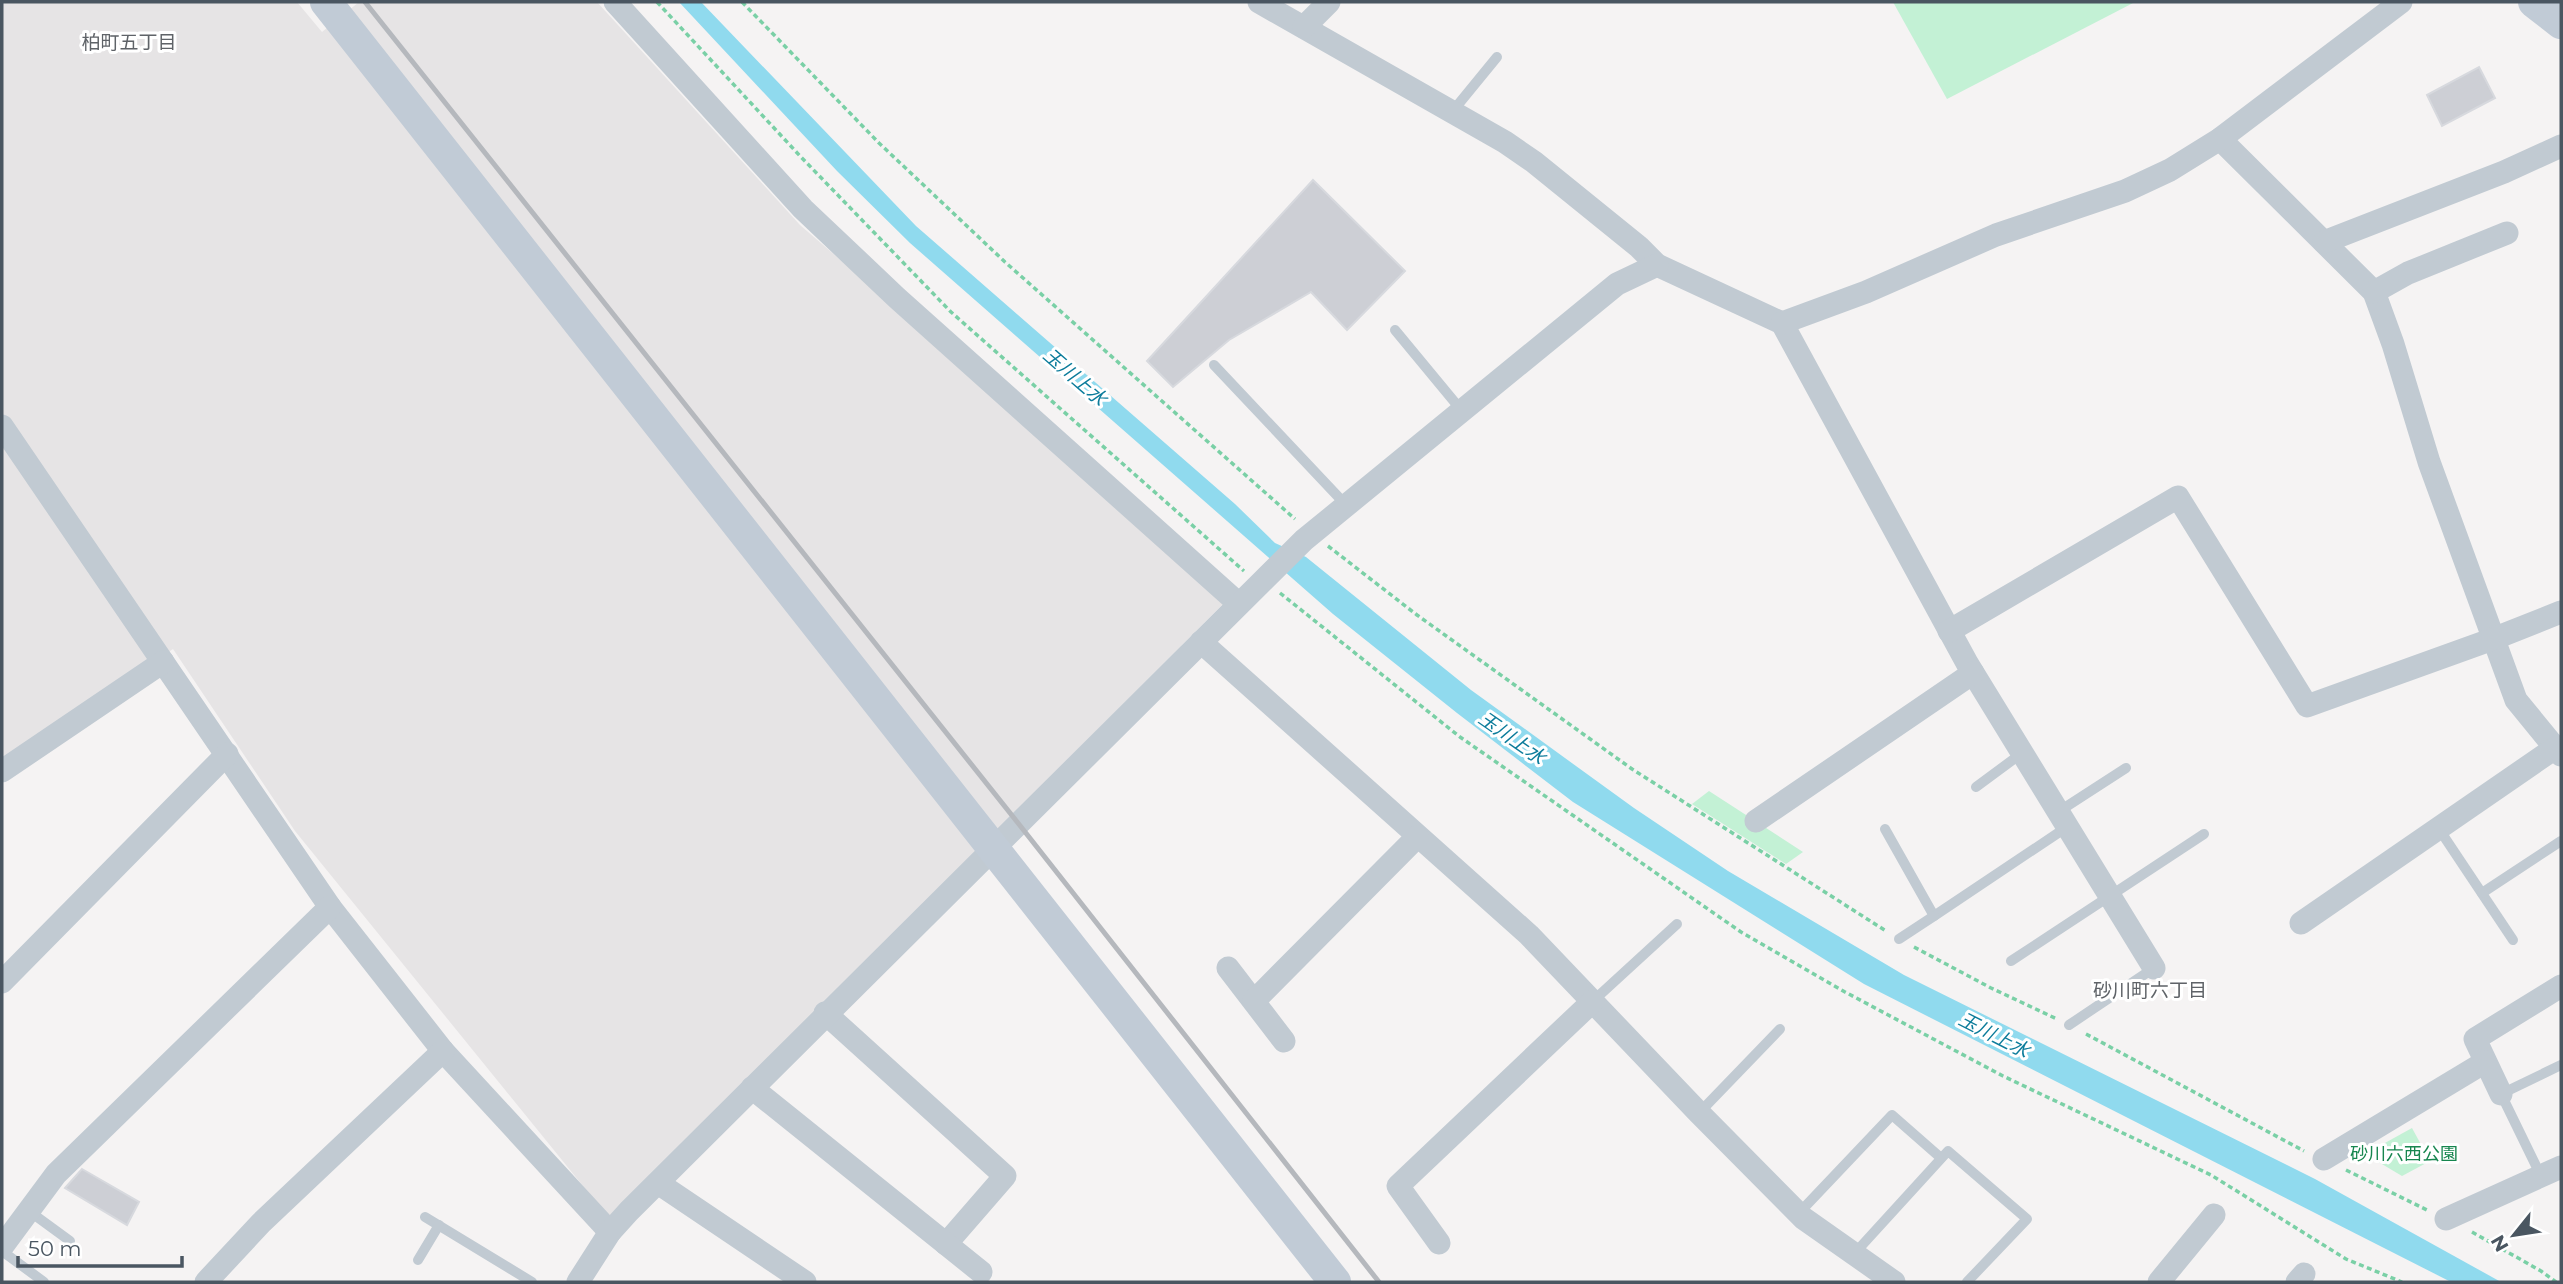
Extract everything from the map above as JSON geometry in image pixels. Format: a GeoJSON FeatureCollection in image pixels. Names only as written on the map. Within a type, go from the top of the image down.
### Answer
{"type":"FeatureCollection","features":[{"type":"Feature","properties":{"kind":"street"},"geometry":{"type":"LineString","coordinates":[[326,2],[1335,1282]]}},
{"type":"Feature","properties":{"kind":"street"},"geometry":{"type":"LineString","coordinates":[[615,2],[803,209],[897,298],[1240,604]]}},
{"type":"Feature","properties":{"kind":"street"},"geometry":{"type":"LineString","coordinates":[[1259,2],[1505,142],[1534,162],[1639,247],[1657,265],[1782,323],[1973,673],[2154,968]]}},
{"type":"Feature","properties":{"kind":"street"},"geometry":{"type":"LineString","coordinates":[[1304,27],[1329,2]]}},
{"type":"Feature","properties":{"kind":"street"},"geometry":{"type":"LineString","coordinates":[[1782,323],[1866,292],[1996,235],[2125,191],[2170,170],[2220,139],[2401,2]]}},
{"type":"Feature","properties":{"kind":"street"},"geometry":{"type":"LineString","coordinates":[[2534,2],[2561,23]]}},
{"type":"Feature","properties":{"kind":"street"},"geometry":{"type":"LineString","coordinates":[[2220,139],[2374,292],[2429,462],[2516,700],[2558,751],[2301,923]]}},
{"type":"Feature","properties":{"kind":"street"},"geometry":{"type":"LineString","coordinates":[[2324,242],[2504,172],[2561,146]]}},
{"type":"Feature","properties":{"kind":"street"},"geometry":{"type":"LineString","coordinates":[[2374,292],[2408,273],[2507,233]]}},
{"type":"Feature","properties":{"kind":"street"},"geometry":{"type":"LineString","coordinates":[[578,1282],[610,1232],[825,1013],[1307,537],[1617,284],[1657,265]]}},
{"type":"Feature","properties":{"kind":"street"},"geometry":{"type":"LineString","coordinates":[[2,426],[330,906],[443,1051],[610,1232]]}},
{"type":"Feature","properties":{"kind":"street"},"geometry":{"type":"LineString","coordinates":[[1949,631],[2178,497],[2306,706],[2561,612]]}},
{"type":"Feature","properties":{"kind":"street"},"geometry":{"type":"LineString","coordinates":[[1201,642],[1529,935],[1799,1213],[1894,1282]]}},
{"type":"Feature","properties":{"kind":"street"},"geometry":{"type":"LineString","coordinates":[[2,771],[163,662]]}},
{"type":"Feature","properties":{"kind":"street"},"geometry":{"type":"LineString","coordinates":[[1756,821],[1973,673]]}},
{"type":"Feature","properties":{"kind":"street"},"geometry":{"type":"LineString","coordinates":[[2,982],[227,754]]}},
{"type":"Feature","properties":{"kind":"street"},"geometry":{"type":"LineString","coordinates":[[1254,1001],[1417,837]]}},
{"type":"Feature","properties":{"kind":"street"},"geometry":{"type":"LineString","coordinates":[[2,1249],[56,1174],[330,906]]}},
{"type":"Feature","properties":{"kind":"street"},"geometry":{"type":"LineString","coordinates":[[1228,968],[1283,1041]]}},
{"type":"Feature","properties":{"kind":"street"},"geometry":{"type":"LineString","coordinates":[[2501,1094],[2475,1039],[2561,986]]}},
{"type":"Feature","properties":{"kind":"street"},"geometry":{"type":"LineString","coordinates":[[1439,1243],[1398,1185],[1593,1002]]}},
{"type":"Feature","properties":{"kind":"street"},"geometry":{"type":"LineString","coordinates":[[825,1013],[1005,1176],[946,1244]]}},
{"type":"Feature","properties":{"kind":"street"},"geometry":{"type":"LineString","coordinates":[[206,1282],[261,1223],[443,1051]]}},
{"type":"Feature","properties":{"kind":"street"},"geometry":{"type":"LineString","coordinates":[[2324,1160],[2485,1062]]}},
{"type":"Feature","properties":{"kind":"street"},"geometry":{"type":"LineString","coordinates":[[752,1088],[981,1272]]}},
{"type":"Feature","properties":{"kind":"street"},"geometry":{"type":"LineString","coordinates":[[2446,1219],[2551,1171]]}},
{"type":"Feature","properties":{"kind":"street"},"geometry":{"type":"LineString","coordinates":[[658,1183],[805,1282]]}},
{"type":"Feature","properties":{"kind":"street"},"geometry":{"type":"LineString","coordinates":[[2159,1282],[2214,1215]]}},
{"type":"Feature","properties":{"kind":"lane"},"geometry":{"type":"LineString","coordinates":[[1451,112],[1497,57]]}},
{"type":"Feature","properties":{"kind":"lane"},"geometry":{"type":"LineString","coordinates":[[1395,330],[1463,411]]}},
{"type":"Feature","properties":{"kind":"lane"},"geometry":{"type":"LineString","coordinates":[[1214,365],[1346,505]]}},
{"type":"Feature","properties":{"kind":"lane"},"geometry":{"type":"LineString","coordinates":[[1976,787],[2022,753]]}},
{"type":"Feature","properties":{"kind":"lane"},"geometry":{"type":"LineString","coordinates":[[1899,939],[2063,820],[2126,768]]}},
{"type":"Feature","properties":{"kind":"lane"},"geometry":{"type":"LineString","coordinates":[[1885,829],[1934,916]]}},
{"type":"Feature","properties":{"kind":"lane"},"geometry":{"type":"LineString","coordinates":[[2439,829],[2513,940]]}},
{"type":"Feature","properties":{"kind":"lane"},"geometry":{"type":"LineString","coordinates":[[2011,961],[2204,834]]}},
{"type":"Feature","properties":{"kind":"lane"},"geometry":{"type":"LineString","coordinates":[[2482,892],[2561,841]]}},
{"type":"Feature","properties":{"kind":"lane"},"geometry":{"type":"LineString","coordinates":[[1593,1002],[1677,923]]}},
{"type":"Feature","properties":{"kind":"lane"},"geometry":{"type":"LineString","coordinates":[[2069,1025],[2154,968]]}},
{"type":"Feature","properties":{"kind":"lane"},"geometry":{"type":"LineString","coordinates":[[1699,1113],[1780,1029]]}},
{"type":"Feature","properties":{"kind":"lane"},"geometry":{"type":"LineString","coordinates":[[2551,1171],[2501,1094],[2561,1065]]}},
{"type":"Feature","properties":{"kind":"lane"},"geometry":{"type":"LineString","coordinates":[[1799,1213],[1892,1115],[1941,1158]]}},
{"type":"Feature","properties":{"kind":"lane"},"geometry":{"type":"LineString","coordinates":[[1854,1254],[1948,1151],[2027,1219],[1967,1282]]}},
{"type":"Feature","properties":{"kind":"lane"},"geometry":{"type":"LineString","coordinates":[[29,1210],[70,1241]]}},
{"type":"Feature","properties":{"kind":"lane"},"geometry":{"type":"LineString","coordinates":[[425,1217],[532,1282]]}},
{"type":"Feature","properties":{"kind":"lane"},"geometry":{"type":"LineString","coordinates":[[418,1260],[439,1226]]}},
{"type":"Feature","properties":{"kind":"lane"},"geometry":{"type":"LineString","coordinates":[[2,1249],[44,1282]]}},
{"type":"Feature","properties":{"kind":"path"},"geometry":{"type":"LineString","coordinates":[[657,2],[801,158],[951,312],[1241,570],[1269,576],[1328,634],[1460,737],[1741,933],[2003,1076],[2211,1175],[2346,1259],[2402,1282]]}},
{"type":"Feature","properties":{"kind":"path"},"geometry":{"type":"LineString","coordinates":[[742,2],[879,143],[1307,537],[1632,769],[1899,939],[1991,988],[2069,1025],[2297,1147]]}},
{"type":"Feature","properties":{"kind":"shaded area"},"geometry":{"type":"Polygon","coordinates":[[[2,2],[297,2],[322,32],[359,2],[597,2],[800,225],[1230,597],[609,1218],[295,831],[173,649],[2,763],[2,2]]]}},
{"type":"Feature","properties":{"kind":"green space"},"geometry":{"type":"Polygon","coordinates":[[[1893,2],[2135,2],[1947,99],[1893,2]]]}},
{"type":"Feature","properties":{"kind":"green space"},"geometry":{"type":"Polygon","coordinates":[[[1709,791],[1803,852],[1786,864],[1692,804],[1709,791]]]}},
{"type":"Feature","properties":{"kind":"green space","name":"砂川六西公園"},"geometry":{"type":"Polygon","coordinates":[[[2412,1128],[2430,1161],[2402,1176],[2365,1154],[2412,1128]]]}},
{"type":"Feature","properties":{"kind":"water","name":"玉川上水"},"geometry":{"type":"Polygon","coordinates":[[[679,2],[701,2],[916,226],[1235,504],[1275,543],[1306,557],[1471,690],[1634,808],[1728,871],[1904,975],[2315,1179],[2501,1282],[2451,1282],[1864,984],[1573,802],[1333,614],[910,243],[837,171],[679,2]]]}},
{"type":"Feature","properties":{"kind":"building"},"geometry":{"type":"Polygon","coordinates":[[[2479,67],[2495,98],[2442,126],[2427,95],[2479,67]]]}},
{"type":"Feature","properties":{"kind":"building"},"geometry":{"type":"Polygon","coordinates":[[[1313,180],[1405,271],[1347,330],[1311,292],[1229,340],[1173,387],[1147,361],[1313,180]]]}},
{"type":"Feature","properties":{"kind":"building"},"geometry":{"type":"Polygon","coordinates":[[[82,1169],[139,1202],[127,1225],[65,1188],[82,1169]]]}},
{"type":"Feature","properties":{"kind":"railway"},"geometry":{"type":"LineString","coordinates":[[365,2],[1379,1282]]}},
{"type":"Feature","properties":{"kind":"district","name":"柏町五丁目"},"geometry":{"type":"Point","coordinates":[129,42]}},
{"type":"Feature","properties":{"kind":"district","name":"砂川町六丁目"},"geometry":{"type":"Point","coordinates":[2150,990]}}]}
